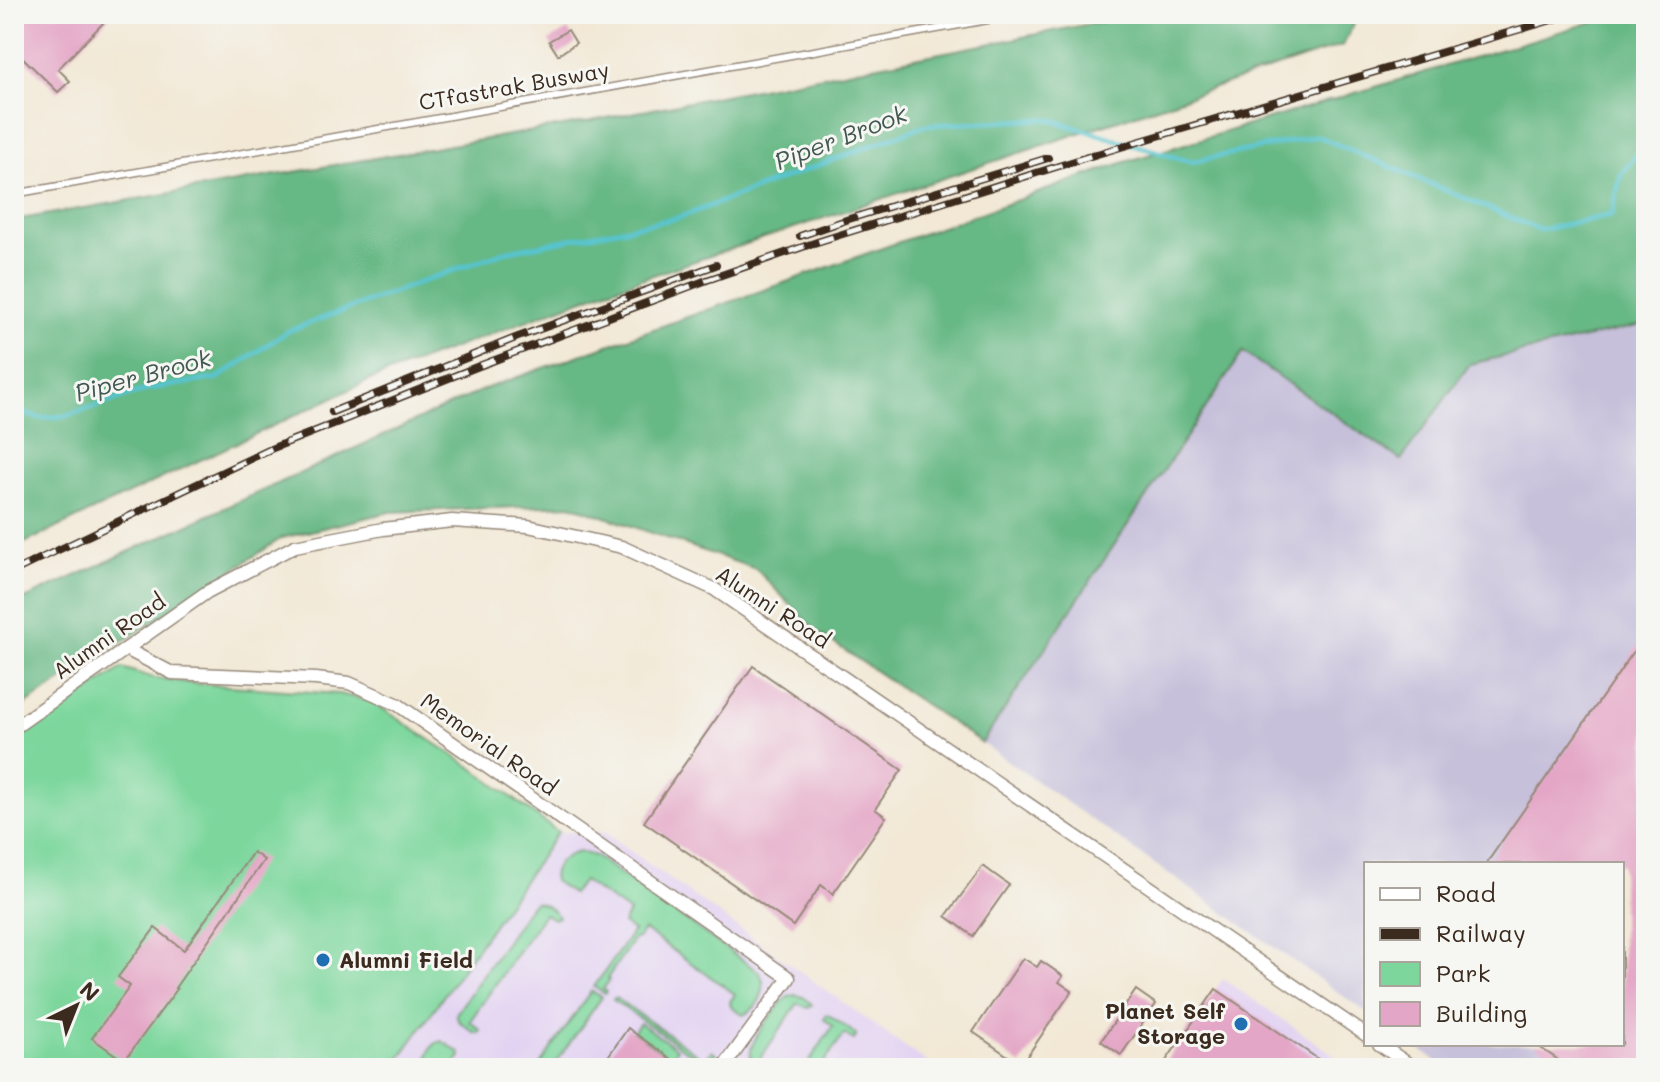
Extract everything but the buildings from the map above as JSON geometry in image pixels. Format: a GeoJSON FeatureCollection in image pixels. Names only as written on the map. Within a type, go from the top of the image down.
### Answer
{"type":"FeatureCollection","features":[{"type":"Feature","properties":{"kind":"street","name":"Alumni Road"},"geometry":{"type":"LineString","coordinates":[[14,728],[207,592],[295,546],[383,529],[452,521],[528,526],[622,547],[714,589],[1364,1034]]}},
{"type":"Feature","properties":{"kind":"street","name":"Memorial Road"},"geometry":{"type":"LineString","coordinates":[[126,649],[172,673],[316,679],[349,683],[371,691],[397,704],[789,978],[723,1068]]}},
{"type":"Feature","properties":{"kind":"street"},"geometry":{"type":"LineString","coordinates":[[1382,1046],[1414,1068]]}},
{"type":"Feature","properties":{"kind":"lane","name":"CTfastrak Busway"},"geometry":{"type":"LineString","coordinates":[[14,194],[1021,14]]}},
{"type":"Feature","properties":{"kind":"shaded area"},"geometry":{"type":"Polygon","coordinates":[[[1646,324],[1646,1068],[1446,1068],[1415,1046],[1624,1046],[1624,862],[1364,862],[1364,1011],[982,743],[1243,352],[1401,459],[1470,364],[1646,324]]]}},
{"type":"Feature","properties":{"kind":"shaded area"},"geometry":{"type":"Polygon","coordinates":[[[558,832],[604,832],[935,1068],[393,1068],[558,832]]]}},
{"type":"Feature","properties":{"kind":"shaded area","name":"Planet Self Storage"},"geometry":{"type":"Polygon","coordinates":[[[1223,979],[1353,1068],[1164,1068],[1223,979]]]}},
{"type":"Feature","properties":{"kind":"green space"},"geometry":{"type":"Polygon","coordinates":[[[1141,14],[1356,14],[1343,45],[602,292],[370,380],[14,548],[14,220],[591,121],[1141,14]]]}},
{"type":"Feature","properties":{"kind":"green space"},"geometry":{"type":"Polygon","coordinates":[[[1619,14],[1646,14],[1646,324],[1470,364],[1401,460],[1243,352],[982,743],[816,631],[756,569],[571,505],[389,512],[282,538],[14,712],[14,604],[487,388],[1125,162],[1619,14]]]}},
{"type":"Feature","properties":{"kind":"green space","name":"Alumni Field"},"geometry":{"type":"Polygon","coordinates":[[[122,668],[151,677],[189,683],[339,694],[371,701],[474,769],[558,832],[393,1068],[14,1068],[14,741],[122,668]]]}},
{"type":"Feature","properties":{"kind":"green space"},"geometry":{"type":"Polygon","coordinates":[[[580,852],[595,856],[759,972],[763,991],[758,1003],[743,1015],[731,1007],[730,1002],[735,994],[644,930],[634,939],[608,977],[609,981],[603,989],[605,994],[594,987],[633,931],[623,924],[629,912],[583,881],[572,894],[554,881],[554,870],[560,862],[580,852]]]}},
{"type":"Feature","properties":{"kind":"green space"},"geometry":{"type":"Polygon","coordinates":[[[535,902],[548,907],[558,917],[554,919],[544,914],[470,1021],[480,1030],[475,1033],[459,1021],[456,1014],[535,902]]]}},
{"type":"Feature","properties":{"kind":"green space"},"geometry":{"type":"Polygon","coordinates":[[[591,991],[602,997],[552,1068],[538,1068],[591,991]]]}},
{"type":"Feature","properties":{"kind":"green space"},"geometry":{"type":"Polygon","coordinates":[[[795,995],[803,997],[812,1006],[808,1008],[798,1003],[757,1063],[763,1068],[756,1068],[751,1060],[753,1043],[782,1002],[795,995]]]}},
{"type":"Feature","properties":{"kind":"green space"},"geometry":{"type":"Polygon","coordinates":[[[614,998],[704,1059],[712,1051],[717,1059],[709,1057],[705,1064],[614,998]]]}},
{"type":"Feature","properties":{"kind":"green space"},"geometry":{"type":"Polygon","coordinates":[[[826,1015],[856,1034],[856,1037],[854,1040],[844,1034],[820,1068],[805,1068],[833,1026],[824,1019],[826,1015]]]}},
{"type":"Feature","properties":{"kind":"green space"},"geometry":{"type":"Polygon","coordinates":[[[640,1023],[677,1049],[671,1058],[633,1032],[640,1023]]]}},
{"type":"Feature","properties":{"kind":"green space"},"geometry":{"type":"Polygon","coordinates":[[[442,1041],[461,1056],[453,1068],[427,1068],[430,1051],[442,1041]]]}},
{"type":"Feature","properties":{"kind":"waterway","name":"Piper Brook"},"geometry":{"type":"LineString","coordinates":[[14,410],[39,418],[65,416],[149,389],[218,378],[288,331],[504,252],[678,218],[926,125],[1048,119],[1191,162],[1317,136],[1540,230],[1612,215],[1621,174],[1646,143]]}},
{"type":"Feature","properties":{"kind":"railway"},"geometry":{"type":"LineString","coordinates":[[14,571],[273,448],[707,280],[1097,154],[1572,14]]}},
{"type":"Feature","properties":{"kind":"railway"},"geometry":{"type":"LineString","coordinates":[[800,236],[1048,158]]}},
{"type":"Feature","properties":{"kind":"railway"},"geometry":{"type":"LineString","coordinates":[[332,412],[518,337],[716,265]]}},
{"type":"Feature","properties":{"kind":"place","name":"Alumni Field"},"geometry":{"type":"Point","coordinates":[323,960]}},
{"type":"Feature","properties":{"kind":"place","name":"Planet Self Storage"},"geometry":{"type":"Point","coordinates":[1241,1024]}}]}
